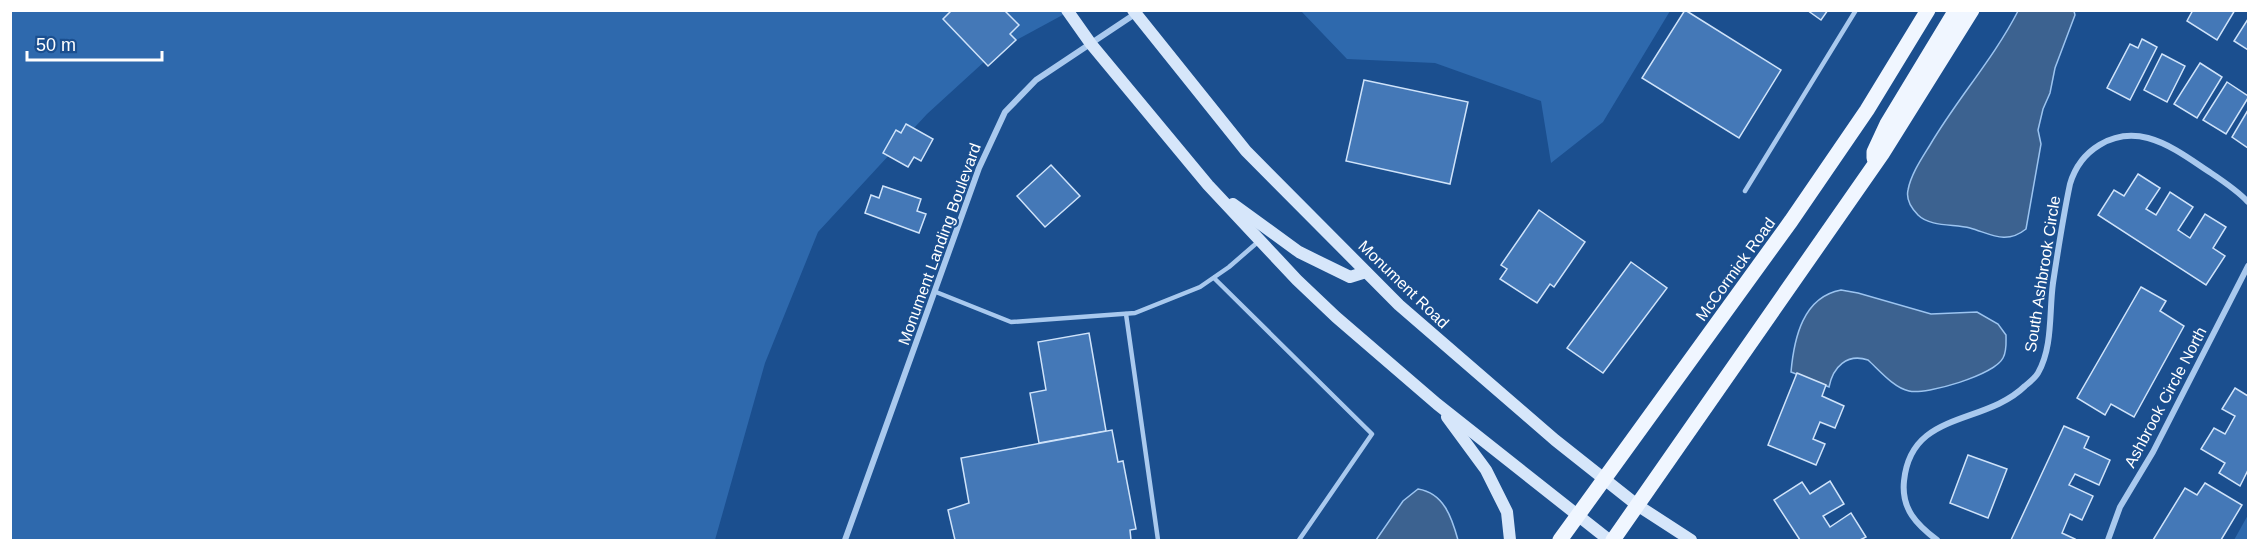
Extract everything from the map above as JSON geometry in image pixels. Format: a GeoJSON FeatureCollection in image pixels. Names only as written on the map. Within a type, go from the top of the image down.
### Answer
{"type":"FeatureCollection","features":[{"type":"Feature","properties":{"kind":"main road"},"geometry":{"type":"LineString","coordinates":[[1067,10],[1091,44],[1208,186],[1259,241],[1336,317],[1437,404],[1577,517],[1611,540],[1873,168],[1972,10]]}},
{"type":"Feature","properties":{"kind":"main road","name":"McCormick Road"},"geometry":{"type":"LineString","coordinates":[[1560,540],[1797,213],[1867,110],[1928,10]]}},
{"type":"Feature","properties":{"kind":"main road"},"geometry":{"type":"LineString","coordinates":[[1873,168],[1874,152],[1887,124],[1956,10]]}},
{"type":"Feature","properties":{"kind":"main road","name":"Monument Road"},"geometry":{"type":"LineString","coordinates":[[1134,12],[1246,151],[1434,337],[1555,440],[1637,505],[1691,540]]}},
{"type":"Feature","properties":{"kind":"main road"},"geometry":{"type":"LineString","coordinates":[[1208,186],[1299,252],[1350,276],[1366,272]]}},
{"type":"Feature","properties":{"kind":"main road"},"geometry":{"type":"LineString","coordinates":[[1437,404],[1486,470],[1507,512],[1510,540]]}},
{"type":"Feature","properties":{"kind":"street","name":"Monument Landing Boulevard"},"geometry":{"type":"LineString","coordinates":[[845,540],[979,168],[1005,112],[1036,80],[1134,12]]}},
{"type":"Feature","properties":{"kind":"street","name":"South Ashbrook Circle"},"geometry":{"type":"LineString","coordinates":[[1937,540],[1918,526],[1908,512],[1903,489],[1908,458],[1928,432],[2005,402],[2037,375],[2044,358],[2048,338],[2053,285],[2070,184],[2073,172],[2090,151],[2112,138],[2147,138],[2191,159],[2238,191],[2248,202]]}},
{"type":"Feature","properties":{"kind":"street","name":"Ashbrook Circle North"},"geometry":{"type":"LineString","coordinates":[[2108,540],[2120,507],[2153,452],[2248,266]]}},
{"type":"Feature","properties":{"kind":"lane"},"geometry":{"type":"LineString","coordinates":[[1745,190],[1856,10]]}},
{"type":"Feature","properties":{"kind":"lane"},"geometry":{"type":"LineString","coordinates":[[936,292],[1011,322],[1135,313],[1200,287],[1259,241]]}},
{"type":"Feature","properties":{"kind":"lane"},"geometry":{"type":"LineString","coordinates":[[1214,278],[1372,434],[1299,540]]}},
{"type":"Feature","properties":{"kind":"lane"},"geometry":{"type":"LineString","coordinates":[[1126,314],[1158,540]]}},
{"type":"Feature","properties":{"kind":"shaded area"},"geometry":{"type":"Polygon","coordinates":[[[10,11],[1070,11],[996,51],[927,114],[818,232],[765,363],[715,540],[11,540],[10,11]]]}},
{"type":"Feature","properties":{"kind":"shaded area"},"geometry":{"type":"Polygon","coordinates":[[[1301,11],[1670,11],[1603,122],[1551,163],[1541,101],[1435,63],[1347,59],[1301,11]]]}},
{"type":"Feature","properties":{"kind":"shaded area"},"geometry":{"type":"Polygon","coordinates":[[[2018,11],[2074,11],[2075,15],[2055,68],[2038,130],[2041,144],[2026,229],[2012,236],[1998,237],[1970,228],[1929,222],[1913,209],[1908,197],[1909,184],[1920,161],[1998,45],[2018,11]]]}},
{"type":"Feature","properties":{"kind":"shaded area"},"geometry":{"type":"Polygon","coordinates":[[[1841,290],[1931,314],[1977,312],[1998,324],[2006,335],[2003,358],[1987,371],[1974,377],[1944,387],[1918,391],[1903,389],[1868,360],[1860,358],[1842,363],[1834,373],[1829,387],[1791,372],[1798,333],[1809,310],[1828,294],[1841,290]]]}},
{"type":"Feature","properties":{"kind":"shaded area"},"geometry":{"type":"Polygon","coordinates":[[[1418,489],[1427,491],[1446,508],[1458,540],[1376,540],[1403,501],[1418,489]]]}},
{"type":"Feature","properties":{"kind":"shaded area"},"geometry":{"type":"Polygon","coordinates":[[[2248,515],[2248,540],[2234,540],[2248,515]]]}},
{"type":"Feature","properties":{"kind":"building"},"geometry":{"type":"Polygon","coordinates":[[[952,10],[1004,10],[1019,25],[1010,34],[1016,40],[988,66],[943,19],[952,10]]]}},
{"type":"Feature","properties":{"kind":"building"},"geometry":{"type":"Polygon","coordinates":[[[1685,10],[1781,70],[1739,138],[1642,78],[1685,10]]]}},
{"type":"Feature","properties":{"kind":"building"},"geometry":{"type":"Polygon","coordinates":[[[1807,10],[1828,10],[1821,20],[1807,10]]]}},
{"type":"Feature","properties":{"kind":"building"},"geometry":{"type":"Polygon","coordinates":[[[2193,10],[2235,10],[2217,40],[2187,21],[2193,10]]]}},
{"type":"Feature","properties":{"kind":"building"},"geometry":{"type":"Polygon","coordinates":[[[2248,19],[2248,50],[2234,41],[2248,19]]]}},
{"type":"Feature","properties":{"kind":"building"},"geometry":{"type":"Polygon","coordinates":[[[2142,39],[2157,47],[2130,100],[2107,88],[2130,44],[2138,48],[2142,39]]]}},
{"type":"Feature","properties":{"kind":"building"},"geometry":{"type":"Polygon","coordinates":[[[2162,54],[2185,66],[2167,102],[2144,90],[2162,54]]]}},
{"type":"Feature","properties":{"kind":"building"},"geometry":{"type":"Polygon","coordinates":[[[2200,63],[2222,77],[2197,118],[2174,104],[2200,63]]]}},
{"type":"Feature","properties":{"kind":"building"},"geometry":{"type":"Polygon","coordinates":[[[1364,80],[1468,102],[1450,184],[1346,161],[1364,80]]]}},
{"type":"Feature","properties":{"kind":"building"},"geometry":{"type":"Polygon","coordinates":[[[2227,82],[2248,98],[2226,134],[2203,120],[2227,82]]]}},
{"type":"Feature","properties":{"kind":"building"},"geometry":{"type":"Polygon","coordinates":[[[2248,110],[2248,148],[2232,137],[2248,110]]]}},
{"type":"Feature","properties":{"kind":"building"},"geometry":{"type":"Polygon","coordinates":[[[906,124],[933,139],[921,161],[914,157],[908,167],[883,153],[896,130],[901,133],[906,124]]]}},
{"type":"Feature","properties":{"kind":"building"},"geometry":{"type":"Polygon","coordinates":[[[1051,165],[1080,196],[1045,227],[1017,196],[1051,165]]]}},
{"type":"Feature","properties":{"kind":"building"},"geometry":{"type":"Polygon","coordinates":[[[2138,174],[2160,188],[2146,209],[2156,215],[2170,192],[2193,207],[2178,230],[2190,238],[2205,214],[2226,227],[2213,248],[2225,256],[2206,285],[2098,215],[2114,190],[2124,196],[2138,174]]]}},
{"type":"Feature","properties":{"kind":"building"},"geometry":{"type":"Polygon","coordinates":[[[883,186],[921,199],[917,211],[926,214],[919,233],[865,213],[871,195],[879,198],[883,186]]]}},
{"type":"Feature","properties":{"kind":"building"},"geometry":{"type":"Polygon","coordinates":[[[1539,210],[1585,242],[1554,287],[1550,284],[1537,303],[1500,279],[1507,269],[1501,265],[1539,210]]]}},
{"type":"Feature","properties":{"kind":"building"},"geometry":{"type":"Polygon","coordinates":[[[1631,262],[1667,288],[1603,373],[1567,348],[1631,262]]]}},
{"type":"Feature","properties":{"kind":"building"},"geometry":{"type":"Polygon","coordinates":[[[2141,287],[2166,301],[2160,311],[2184,326],[2134,417],[2111,404],[2105,415],[2077,398],[2141,287]]]}},
{"type":"Feature","properties":{"kind":"building"},"geometry":{"type":"Polygon","coordinates":[[[1089,333],[1106,431],[1039,443],[1030,393],[1046,390],[1038,342],[1089,333]]]}},
{"type":"Feature","properties":{"kind":"building"},"geometry":{"type":"Polygon","coordinates":[[[1797,373],[1826,385],[1822,396],[1844,406],[1835,428],[1820,422],[1813,439],[1825,444],[1816,465],[1768,445],[1797,373]]]}},
{"type":"Feature","properties":{"kind":"building"},"geometry":{"type":"Polygon","coordinates":[[[2235,388],[2248,396],[2248,470],[2240,486],[2219,473],[2225,463],[2201,449],[2214,428],[2225,434],[2235,416],[2222,409],[2235,388]]]}},
{"type":"Feature","properties":{"kind":"building"},"geometry":{"type":"Polygon","coordinates":[[[2064,426],[2089,437],[2084,448],[2110,460],[2099,485],[2075,474],[2069,485],[2093,496],[2082,520],[2070,514],[2062,533],[2075,539],[2011,540],[2064,426]]]}},
{"type":"Feature","properties":{"kind":"building"},"geometry":{"type":"Polygon","coordinates":[[[1112,430],[1118,462],[1123,461],[1136,529],[1130,530],[1131,540],[955,540],[948,510],[969,503],[961,458],[1112,430]]]}},
{"type":"Feature","properties":{"kind":"building"},"geometry":{"type":"Polygon","coordinates":[[[1968,455],[2007,469],[1988,518],[1950,503],[1968,455]]]}},
{"type":"Feature","properties":{"kind":"building"},"geometry":{"type":"Polygon","coordinates":[[[1830,481],[1844,504],[1823,516],[1830,527],[1851,513],[1866,537],[1860,540],[1800,540],[1774,500],[1802,482],[1810,494],[1830,481]]]}},
{"type":"Feature","properties":{"kind":"building"},"geometry":{"type":"Polygon","coordinates":[[[2205,483],[2242,505],[2221,540],[2153,540],[2185,488],[2197,495],[2205,483]]]}}]}
